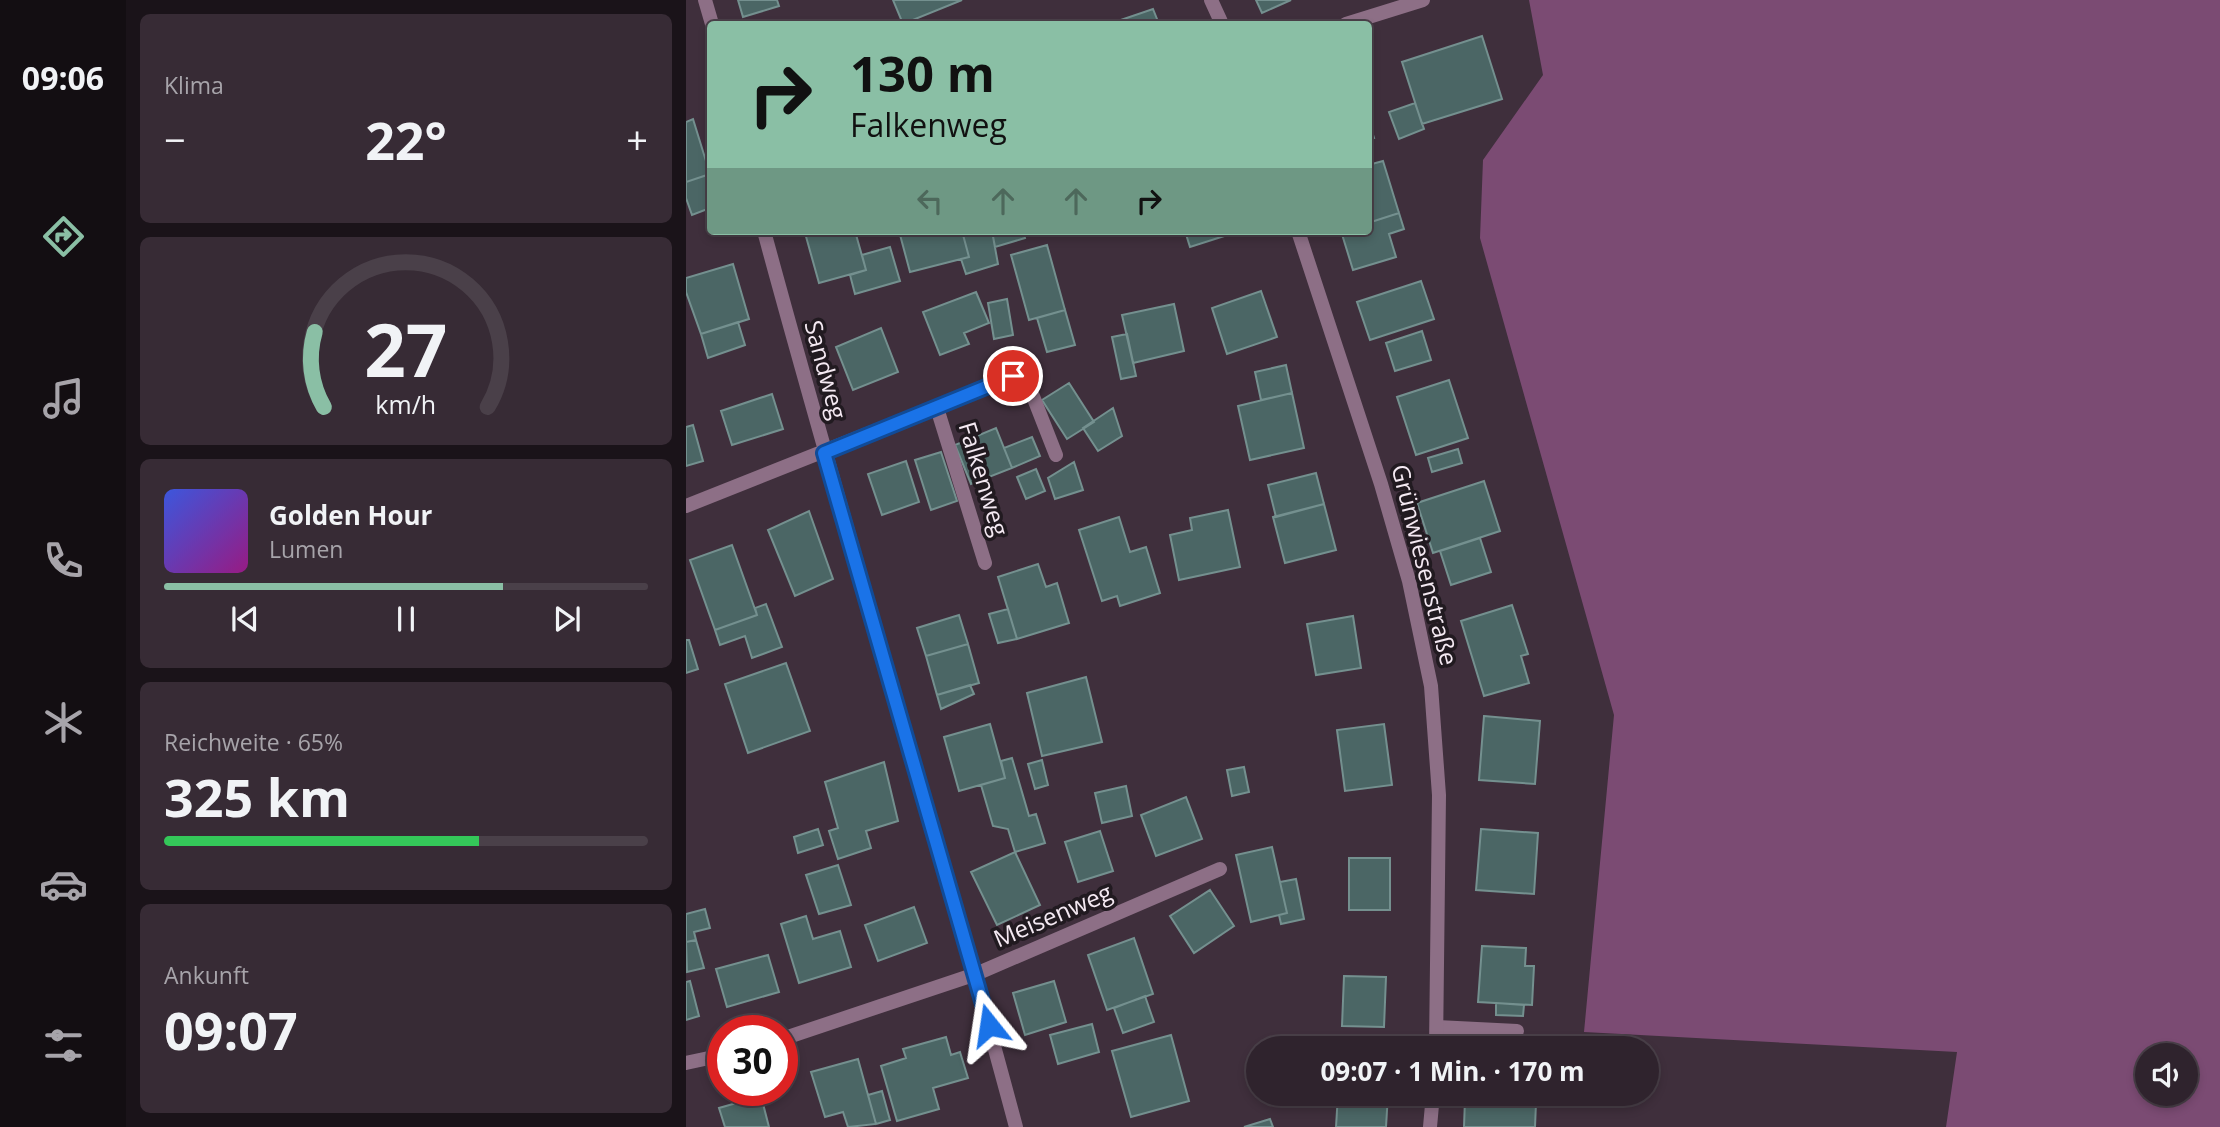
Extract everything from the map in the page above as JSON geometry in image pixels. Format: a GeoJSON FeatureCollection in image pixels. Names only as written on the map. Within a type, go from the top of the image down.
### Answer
{"type":"FeatureCollection","features":[{"type":"Feature","properties":{"kind":"street"},"geometry":{"type":"LineString","coordinates":[[705,0],[711,21]]}},
{"type":"Feature","properties":{"kind":"street"},"geometry":{"type":"LineString","coordinates":[[1211,0],[1221,21]]}},
{"type":"Feature","properties":{"kind":"street"},"geometry":{"type":"LineString","coordinates":[[1356,21],[1423,0]]}},
{"type":"Feature","properties":{"kind":"street","name":"Sandweg"},"geometry":{"type":"LineString","coordinates":[[765,235],[824,453],[976,974],[1016,1127]]}},
{"type":"Feature","properties":{"kind":"street","name":"Grünwiesenstraße"},"geometry":{"type":"LineString","coordinates":[[1299,235],[1381,484],[1409,581],[1431,686],[1440,795],[1437,1036]]}},
{"type":"Feature","properties":{"kind":"street","name":"Falkenweg"},"geometry":{"type":"LineString","coordinates":[[686,506],[1013,376],[1029,386],[1056,455]]}},
{"type":"Feature","properties":{"kind":"street","name":"Falkenweg"},"geometry":{"type":"LineString","coordinates":[[937,408],[985,563]]}},
{"type":"Feature","properties":{"kind":"street","name":"Meisenweg"},"geometry":{"type":"LineString","coordinates":[[798,1034],[976,974],[1220,870]]}},
{"type":"Feature","properties":{"kind":"street"},"geometry":{"type":"LineString","coordinates":[[1437,1027],[1517,1031]]}},
{"type":"Feature","properties":{"kind":"street"},"geometry":{"type":"LineString","coordinates":[[686,1063],[707,1058]]}},
{"type":"Feature","properties":{"kind":"street"},"geometry":{"type":"LineString","coordinates":[[1430,1127],[1432,1106]]}},
{"type":"Feature","properties":{"kind":"shaded area"},"geometry":{"type":"Polygon","coordinates":[[[1529,0],[2220,0],[2220,1127],[1946,1127],[1957,1052],[1584,1032],[1614,715],[1480,238],[1483,160],[1543,75],[1529,0]]]}},
{"type":"Feature","properties":{"kind":"building"},"geometry":{"type":"Polygon","coordinates":[[[738,0],[777,0],[779,6],[743,17],[738,0]]]}},
{"type":"Feature","properties":{"kind":"building"},"geometry":{"type":"Polygon","coordinates":[[[893,0],[962,0],[910,21],[902,21],[893,0]]]}},
{"type":"Feature","properties":{"kind":"building"},"geometry":{"type":"Polygon","coordinates":[[[1256,0],[1291,0],[1262,13],[1256,0]]]}},
{"type":"Feature","properties":{"kind":"building"},"geometry":{"type":"Polygon","coordinates":[[[1153,9],[1158,21],[1118,21],[1153,9]]]}},
{"type":"Feature","properties":{"kind":"building"},"geometry":{"type":"Polygon","coordinates":[[[1482,36],[1502,99],[1422,124],[1402,62],[1482,36]]]}},
{"type":"Feature","properties":{"kind":"building"},"geometry":{"type":"Polygon","coordinates":[[[1415,103],[1424,129],[1399,139],[1389,112],[1415,103]]]}},
{"type":"Feature","properties":{"kind":"building"},"geometry":{"type":"Polygon","coordinates":[[[693,119],[707,164],[707,175],[686,182],[686,122],[693,119]]]}},
{"type":"Feature","properties":{"kind":"building"},"geometry":{"type":"Polygon","coordinates":[[[1383,161],[1399,213],[1372,222],[1372,164],[1383,161]]]}},
{"type":"Feature","properties":{"kind":"building"},"geometry":{"type":"Polygon","coordinates":[[[707,175],[707,209],[692,215],[686,198],[686,182],[707,175]]]}},
{"type":"Feature","properties":{"kind":"building"},"geometry":{"type":"Polygon","coordinates":[[[1399,213],[1404,229],[1389,234],[1396,257],[1353,270],[1342,235],[1372,235],[1372,222],[1399,213]]]}},
{"type":"Feature","properties":{"kind":"building"},"geometry":{"type":"Polygon","coordinates":[[[806,235],[856,235],[866,270],[819,283],[806,235]]]}},
{"type":"Feature","properties":{"kind":"building"},"geometry":{"type":"Polygon","coordinates":[[[900,235],[963,235],[969,257],[910,272],[900,235]]]}},
{"type":"Feature","properties":{"kind":"building"},"geometry":{"type":"Polygon","coordinates":[[[963,235],[993,235],[998,264],[966,274],[961,259],[969,257],[963,235]]]}},
{"type":"Feature","properties":{"kind":"building"},"geometry":{"type":"Polygon","coordinates":[[[993,235],[1024,235],[1025,238],[995,247],[993,235]]]}},
{"type":"Feature","properties":{"kind":"building"},"geometry":{"type":"Polygon","coordinates":[[[1186,235],[1228,235],[1190,247],[1186,235]]]}},
{"type":"Feature","properties":{"kind":"building"},"geometry":{"type":"Polygon","coordinates":[[[1047,245],[1065,310],[1029,320],[1011,255],[1047,245]]]}},
{"type":"Feature","properties":{"kind":"building"},"geometry":{"type":"Polygon","coordinates":[[[890,247],[900,281],[855,294],[850,275],[866,270],[862,255],[890,247]]]}},
{"type":"Feature","properties":{"kind":"building"},"geometry":{"type":"Polygon","coordinates":[[[733,264],[749,319],[701,334],[686,292],[686,278],[733,264]]]}},
{"type":"Feature","properties":{"kind":"building"},"geometry":{"type":"Polygon","coordinates":[[[1421,281],[1434,319],[1370,340],[1357,302],[1421,281]]]}},
{"type":"Feature","properties":{"kind":"building"},"geometry":{"type":"Polygon","coordinates":[[[1261,291],[1277,337],[1227,354],[1212,308],[1261,291]]]}},
{"type":"Feature","properties":{"kind":"building"},"geometry":{"type":"Polygon","coordinates":[[[976,292],[989,323],[964,333],[969,344],[940,355],[923,312],[976,292]]]}},
{"type":"Feature","properties":{"kind":"building"},"geometry":{"type":"Polygon","coordinates":[[[1007,299],[1013,335],[994,339],[988,303],[1007,299]]]}},
{"type":"Feature","properties":{"kind":"building"},"geometry":{"type":"Polygon","coordinates":[[[1174,304],[1184,351],[1133,363],[1122,315],[1174,304]]]}},
{"type":"Feature","properties":{"kind":"building"},"geometry":{"type":"Polygon","coordinates":[[[1065,310],[1075,345],[1047,352],[1037,318],[1065,310]]]}},
{"type":"Feature","properties":{"kind":"building"},"geometry":{"type":"Polygon","coordinates":[[[738,322],[745,345],[708,358],[701,334],[738,322]]]}},
{"type":"Feature","properties":{"kind":"building"},"geometry":{"type":"Polygon","coordinates":[[[881,328],[898,372],[853,390],[836,347],[881,328]]]}},
{"type":"Feature","properties":{"kind":"building"},"geometry":{"type":"Polygon","coordinates":[[[1422,331],[1431,360],[1395,371],[1386,343],[1422,331]]]}},
{"type":"Feature","properties":{"kind":"building"},"geometry":{"type":"Polygon","coordinates":[[[1127,334],[1136,376],[1121,379],[1112,337],[1127,334]]]}},
{"type":"Feature","properties":{"kind":"building"},"geometry":{"type":"Polygon","coordinates":[[[1286,365],[1292,393],[1261,400],[1255,372],[1286,365]]]}},
{"type":"Feature","properties":{"kind":"building"},"geometry":{"type":"Polygon","coordinates":[[[1449,380],[1468,438],[1416,455],[1397,397],[1449,380]]]}},
{"type":"Feature","properties":{"kind":"building"},"geometry":{"type":"Polygon","coordinates":[[[1069,383],[1094,422],[1067,439],[1042,400],[1069,383]]]}},
{"type":"Feature","properties":{"kind":"building"},"geometry":{"type":"Polygon","coordinates":[[[1292,393],[1304,448],[1250,460],[1238,406],[1292,393]]]}},
{"type":"Feature","properties":{"kind":"building"},"geometry":{"type":"Polygon","coordinates":[[[772,394],[783,429],[732,445],[721,411],[772,394]]]}},
{"type":"Feature","properties":{"kind":"building"},"geometry":{"type":"Polygon","coordinates":[[[1113,408],[1122,436],[1098,451],[1083,428],[1113,408]]]}},
{"type":"Feature","properties":{"kind":"building"},"geometry":{"type":"Polygon","coordinates":[[[693,425],[703,461],[686,466],[686,427],[693,425]]]}},
{"type":"Feature","properties":{"kind":"building"},"geometry":{"type":"Polygon","coordinates":[[[996,428],[1012,468],[971,484],[955,445],[996,428]]]}},
{"type":"Feature","properties":{"kind":"building"},"geometry":{"type":"Polygon","coordinates":[[[1032,437],[1040,456],[1012,468],[1004,448],[1032,437]]]}},
{"type":"Feature","properties":{"kind":"building"},"geometry":{"type":"Polygon","coordinates":[[[1458,449],[1462,463],[1432,472],[1428,458],[1458,449]]]}},
{"type":"Feature","properties":{"kind":"building"},"geometry":{"type":"Polygon","coordinates":[[[941,452],[957,501],[931,510],[915,460],[941,452]]]}},
{"type":"Feature","properties":{"kind":"building"},"geometry":{"type":"Polygon","coordinates":[[[906,461],[919,502],[882,515],[868,474],[906,461]]]}},
{"type":"Feature","properties":{"kind":"building"},"geometry":{"type":"Polygon","coordinates":[[[1074,462],[1083,490],[1055,499],[1048,478],[1074,462]]]}},
{"type":"Feature","properties":{"kind":"building"},"geometry":{"type":"Polygon","coordinates":[[[1036,469],[1045,491],[1026,499],[1017,477],[1036,469]]]}},
{"type":"Feature","properties":{"kind":"building"},"geometry":{"type":"Polygon","coordinates":[[[1316,473],[1324,504],[1276,517],[1268,485],[1316,473]]]}},
{"type":"Feature","properties":{"kind":"building"},"geometry":{"type":"Polygon","coordinates":[[[1484,481],[1500,531],[1433,553],[1417,503],[1484,481]]]}},
{"type":"Feature","properties":{"kind":"building"},"geometry":{"type":"Polygon","coordinates":[[[1324,504],[1336,550],[1285,563],[1273,517],[1324,504]]]}},
{"type":"Feature","properties":{"kind":"building"},"geometry":{"type":"Polygon","coordinates":[[[1228,510],[1240,567],[1179,580],[1170,535],[1192,530],[1190,518],[1228,510]]]}},
{"type":"Feature","properties":{"kind":"building"},"geometry":{"type":"Polygon","coordinates":[[[809,511],[833,579],[795,596],[768,530],[809,511]]]}},
{"type":"Feature","properties":{"kind":"building"},"geometry":{"type":"Polygon","coordinates":[[[1119,517],[1130,552],[1146,547],[1160,593],[1120,606],[1117,596],[1102,601],[1079,530],[1119,517]]]}},
{"type":"Feature","properties":{"kind":"building"},"geometry":{"type":"Polygon","coordinates":[[[1480,538],[1491,572],[1451,585],[1440,551],[1480,538]]]}},
{"type":"Feature","properties":{"kind":"building"},"geometry":{"type":"Polygon","coordinates":[[[732,545],[757,615],[715,630],[690,560],[732,545]]]}},
{"type":"Feature","properties":{"kind":"building"},"geometry":{"type":"Polygon","coordinates":[[[1038,564],[1046,587],[1057,583],[1069,623],[1017,639],[998,577],[1038,564]]]}},
{"type":"Feature","properties":{"kind":"building"},"geometry":{"type":"Polygon","coordinates":[[[766,604],[782,647],[752,658],[745,636],[720,645],[715,630],[757,615],[755,608],[766,604]]]}},
{"type":"Feature","properties":{"kind":"building"},"geometry":{"type":"Polygon","coordinates":[[[1512,605],[1528,654],[1521,656],[1529,683],[1484,696],[1461,621],[1512,605]]]}},
{"type":"Feature","properties":{"kind":"building"},"geometry":{"type":"Polygon","coordinates":[[[1008,609],[1017,639],[998,643],[989,614],[1008,609]]]}},
{"type":"Feature","properties":{"kind":"building"},"geometry":{"type":"Polygon","coordinates":[[[959,615],[968,644],[926,656],[917,628],[959,615]]]}},
{"type":"Feature","properties":{"kind":"building"},"geometry":{"type":"Polygon","coordinates":[[[1353,616],[1361,668],[1316,675],[1307,624],[1353,616]]]}},
{"type":"Feature","properties":{"kind":"building"},"geometry":{"type":"Polygon","coordinates":[[[686,640],[689,640],[698,669],[686,673],[686,640]]]}},
{"type":"Feature","properties":{"kind":"building"},"geometry":{"type":"Polygon","coordinates":[[[968,644],[979,683],[937,695],[926,656],[968,644]]]}},
{"type":"Feature","properties":{"kind":"building"},"geometry":{"type":"Polygon","coordinates":[[[786,663],[810,731],[748,753],[725,684],[786,663]]]}},
{"type":"Feature","properties":{"kind":"building"},"geometry":{"type":"Polygon","coordinates":[[[1086,677],[1102,742],[1042,756],[1027,693],[1086,677]]]}},
{"type":"Feature","properties":{"kind":"building"},"geometry":{"type":"Polygon","coordinates":[[[970,685],[974,694],[941,709],[937,695],[970,685]]]}},
{"type":"Feature","properties":{"kind":"building"},"geometry":{"type":"Polygon","coordinates":[[[1484,716],[1540,721],[1535,784],[1479,780],[1484,716]]]}},
{"type":"Feature","properties":{"kind":"building"},"geometry":{"type":"Polygon","coordinates":[[[990,724],[1005,778],[959,791],[944,737],[990,724]]]}},
{"type":"Feature","properties":{"kind":"building"},"geometry":{"type":"Polygon","coordinates":[[[1384,724],[1392,785],[1345,791],[1337,730],[1384,724]]]}},
{"type":"Feature","properties":{"kind":"building"},"geometry":{"type":"Polygon","coordinates":[[[1012,758],[1029,816],[1036,814],[1045,843],[1015,852],[1008,829],[993,826],[981,785],[1005,778],[1001,761],[1012,758]]]}},
{"type":"Feature","properties":{"kind":"building"},"geometry":{"type":"Polygon","coordinates":[[[1042,760],[1048,785],[1035,789],[1028,764],[1042,760]]]}},
{"type":"Feature","properties":{"kind":"building"},"geometry":{"type":"Polygon","coordinates":[[[884,762],[898,821],[866,831],[871,848],[838,859],[829,831],[838,828],[825,782],[884,762]]]}},
{"type":"Feature","properties":{"kind":"building"},"geometry":{"type":"Polygon","coordinates":[[[1244,767],[1249,792],[1232,796],[1227,770],[1244,767]]]}},
{"type":"Feature","properties":{"kind":"building"},"geometry":{"type":"Polygon","coordinates":[[[1126,786],[1132,816],[1102,823],[1095,793],[1126,786]]]}},
{"type":"Feature","properties":{"kind":"building"},"geometry":{"type":"Polygon","coordinates":[[[1186,797],[1202,839],[1156,856],[1141,815],[1186,797]]]}},
{"type":"Feature","properties":{"kind":"building"},"geometry":{"type":"Polygon","coordinates":[[[818,829],[823,845],[798,853],[794,837],[818,829]]]}},
{"type":"Feature","properties":{"kind":"building"},"geometry":{"type":"Polygon","coordinates":[[[1481,829],[1538,833],[1534,894],[1476,890],[1481,829]]]}},
{"type":"Feature","properties":{"kind":"building"},"geometry":{"type":"Polygon","coordinates":[[[1100,831],[1113,871],[1078,882],[1065,842],[1100,831]]]}},
{"type":"Feature","properties":{"kind":"building"},"geometry":{"type":"Polygon","coordinates":[[[1272,847],[1287,913],[1251,922],[1236,855],[1272,847]]]}},
{"type":"Feature","properties":{"kind":"building"},"geometry":{"type":"Polygon","coordinates":[[[1015,852],[1040,905],[997,925],[971,872],[1015,852]]]}},
{"type":"Feature","properties":{"kind":"building"},"geometry":{"type":"Polygon","coordinates":[[[1349,858],[1390,858],[1390,910],[1349,910],[1349,858]]]}},
{"type":"Feature","properties":{"kind":"building"},"geometry":{"type":"Polygon","coordinates":[[[838,865],[851,905],[819,914],[806,875],[838,865]]]}},
{"type":"Feature","properties":{"kind":"building"},"geometry":{"type":"Polygon","coordinates":[[[1296,879],[1304,919],[1281,924],[1279,915],[1287,913],[1280,882],[1296,879]]]}},
{"type":"Feature","properties":{"kind":"building"},"geometry":{"type":"Polygon","coordinates":[[[1210,890],[1234,926],[1194,953],[1170,916],[1210,890]]]}},
{"type":"Feature","properties":{"kind":"building"},"geometry":{"type":"Polygon","coordinates":[[[914,907],[927,943],[878,961],[865,925],[914,907]]]}},
{"type":"Feature","properties":{"kind":"building"},"geometry":{"type":"Polygon","coordinates":[[[705,909],[710,928],[694,932],[696,940],[686,942],[686,914],[705,909]]]}},
{"type":"Feature","properties":{"kind":"building"},"geometry":{"type":"Polygon","coordinates":[[[806,916],[813,939],[840,931],[851,967],[799,983],[781,924],[806,916]]]}},
{"type":"Feature","properties":{"kind":"building"},"geometry":{"type":"Polygon","coordinates":[[[1134,938],[1153,994],[1107,1010],[1088,955],[1134,938]]]}},
{"type":"Feature","properties":{"kind":"building"},"geometry":{"type":"Polygon","coordinates":[[[696,940],[704,968],[687,972],[686,942],[696,940]]]}},
{"type":"Feature","properties":{"kind":"building"},"geometry":{"type":"Polygon","coordinates":[[[1482,946],[1526,948],[1525,966],[1534,966],[1532,1005],[1478,1002],[1482,946]]]}},
{"type":"Feature","properties":{"kind":"building"},"geometry":{"type":"Polygon","coordinates":[[[768,955],[779,992],[727,1007],[716,969],[768,955]]]}},
{"type":"Feature","properties":{"kind":"building"},"geometry":{"type":"Polygon","coordinates":[[[1344,976],[1386,977],[1384,1027],[1342,1026],[1344,976]]]}},
{"type":"Feature","properties":{"kind":"building"},"geometry":{"type":"Polygon","coordinates":[[[690,981],[699,1016],[686,1020],[686,982],[690,981]]]}},
{"type":"Feature","properties":{"kind":"building"},"geometry":{"type":"Polygon","coordinates":[[[1054,981],[1066,1022],[1025,1035],[1013,993],[1054,981]]]}},
{"type":"Feature","properties":{"kind":"building"},"geometry":{"type":"Polygon","coordinates":[[[1145,996],[1154,1022],[1123,1033],[1114,1008],[1145,996]]]}},
{"type":"Feature","properties":{"kind":"building"},"geometry":{"type":"Polygon","coordinates":[[[1496,1003],[1524,1005],[1523,1016],[1496,1015],[1496,1003]]]}},
{"type":"Feature","properties":{"kind":"building"},"geometry":{"type":"Polygon","coordinates":[[[1092,1024],[1099,1052],[1058,1064],[1050,1035],[1092,1024]]]}},
{"type":"Feature","properties":{"kind":"building"},"geometry":{"type":"Polygon","coordinates":[[[1171,1035],[1189,1101],[1131,1117],[1112,1051],[1171,1035]]]}},
{"type":"Feature","properties":{"kind":"building"},"geometry":{"type":"Polygon","coordinates":[[[946,1037],[951,1055],[960,1052],[968,1078],[933,1088],[939,1109],[897,1121],[881,1066],[906,1058],[903,1049],[946,1037]]]}},
{"type":"Feature","properties":{"kind":"building"},"geometry":{"type":"Polygon","coordinates":[[[858,1059],[876,1124],[848,1127],[843,1112],[825,1117],[811,1072],[858,1059]]]}},
{"type":"Feature","properties":{"kind":"building"},"geometry":{"type":"Polygon","coordinates":[[[882,1091],[890,1120],[876,1124],[868,1095],[882,1091]]]}},
{"type":"Feature","properties":{"kind":"building"},"geometry":{"type":"Polygon","coordinates":[[[764,1106],[769,1127],[725,1127],[719,1108],[764,1106]]]}},
{"type":"Feature","properties":{"kind":"building"},"geometry":{"type":"Polygon","coordinates":[[[1337,1106],[1387,1106],[1386,1127],[1336,1127],[1337,1106]]]}},
{"type":"Feature","properties":{"kind":"building"},"geometry":{"type":"Polygon","coordinates":[[[1465,1106],[1536,1106],[1535,1127],[1464,1127],[1465,1106]]]}},
{"type":"Feature","properties":{"kind":"building"},"geometry":{"type":"Polygon","coordinates":[[[1270,1119],[1273,1127],[1244,1127],[1270,1119]]]}},
{"type":"Feature","properties":{"kind":"route"},"geometry":{"type":"LineString","coordinates":[[989,1025],[824,453],[1013,376]]}}]}
